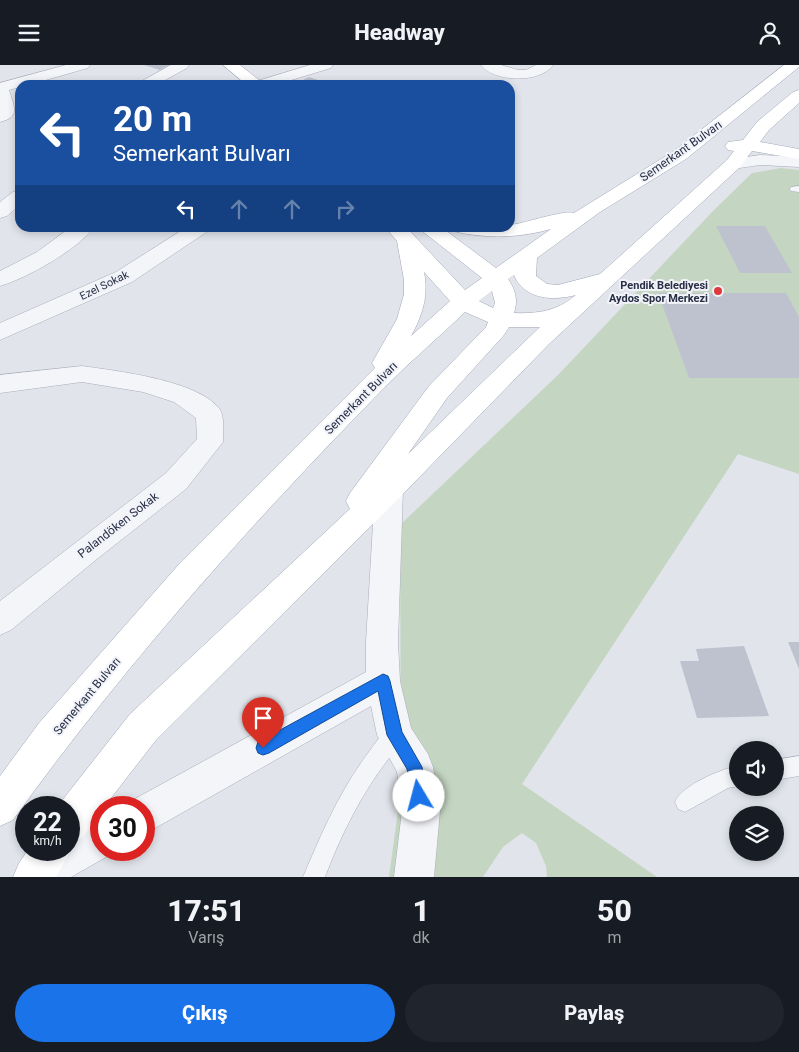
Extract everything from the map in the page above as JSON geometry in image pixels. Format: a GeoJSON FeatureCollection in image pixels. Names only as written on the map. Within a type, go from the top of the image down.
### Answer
{"type":"FeatureCollection","features":[{"type":"Feature","properties":{"kind":"main road"},"geometry":{"type":"LineString","coordinates":[[230,65],[251,80]]}},
{"type":"Feature","properties":{"kind":"main road","name":"Semerkant Bulvarı"},"geometry":{"type":"LineString","coordinates":[[0,807],[52,737],[192,571],[372,385],[464,302],[594,208],[680,155],[793,65]]}},
{"type":"Feature","properties":{"kind":"main road"},"geometry":{"type":"LineString","coordinates":[[80,809],[143,727],[322,553],[389,491],[578,305],[733,164],[763,126],[799,95]]}},
{"type":"Feature","properties":{"kind":"main road"},"geometry":{"type":"LineString","coordinates":[[763,126],[776,139],[799,153]]}},
{"type":"Feature","properties":{"kind":"main road"},"geometry":{"type":"LineString","coordinates":[[680,155],[715,147],[749,145],[799,153]]}},
{"type":"Feature","properties":{"kind":"main road"},"geometry":{"type":"LineString","coordinates":[[515,231],[538,227],[594,208]]}},
{"type":"Feature","properties":{"kind":"main road"},"geometry":{"type":"LineString","coordinates":[[399,232],[464,302],[501,319],[527,320],[560,317],[578,305]]}},
{"type":"Feature","properties":{"kind":"main road"},"geometry":{"type":"LineString","coordinates":[[372,385],[412,313],[415,303],[416,291],[413,265],[399,232]]}},
{"type":"Feature","properties":{"kind":"main road"},"geometry":{"type":"LineString","coordinates":[[322,553],[438,392],[496,329],[501,319],[506,303],[505,294],[496,278],[434,232]]}},
{"type":"Feature","properties":{"kind":"main road"},"geometry":{"type":"LineString","coordinates":[[528,255],[523,272],[526,280],[541,290],[552,293],[574,289],[607,278]]}},
{"type":"Feature","properties":{"kind":"main road"},"geometry":{"type":"LineString","coordinates":[[33,877],[44,861]]}},
{"type":"Feature","properties":{"kind":"street"},"geometry":{"type":"LineString","coordinates":[[29,80],[83,65]]}},
{"type":"Feature","properties":{"kind":"street"},"geometry":{"type":"LineString","coordinates":[[154,80],[182,65]]}},
{"type":"Feature","properties":{"kind":"street"},"geometry":{"type":"LineString","coordinates":[[275,80],[326,65]]}},
{"type":"Feature","properties":{"kind":"street"},"geometry":{"type":"LineString","coordinates":[[488,65],[514,76],[534,74],[546,65]]}},
{"type":"Feature","properties":{"kind":"street"},"geometry":{"type":"LineString","coordinates":[[0,117],[6,115],[6,106],[0,88],[15,84]]}},
{"type":"Feature","properties":{"kind":"street"},"geometry":{"type":"LineString","coordinates":[[733,164],[760,160],[799,162]]}},
{"type":"Feature","properties":{"kind":"street"},"geometry":{"type":"LineString","coordinates":[[0,212],[15,200]]}},
{"type":"Feature","properties":{"kind":"street"},"geometry":{"type":"LineString","coordinates":[[0,279],[40,260],[62,246],[78,232]]}},
{"type":"Feature","properties":{"kind":"street","name":"Ezel Sokak"},"geometry":{"type":"LineString","coordinates":[[0,332],[124,277],[193,232]]}},
{"type":"Feature","properties":{"kind":"street","name":"Palandöken Sokak"},"geometry":{"type":"LineString","coordinates":[[0,384],[82,374],[144,384],[183,396],[209,414],[210,442],[176,481],[86,550],[0,620]]}},
{"type":"Feature","properties":{"kind":"street"},"geometry":{"type":"LineString","coordinates":[[389,491],[382,642],[383,681],[395,735],[415,767],[421,811],[414,877]]}},
{"type":"Feature","properties":{"kind":"street"},"geometry":{"type":"LineString","coordinates":[[155,809],[383,681]]}},
{"type":"Feature","properties":{"kind":"street"},"geometry":{"type":"LineString","coordinates":[[33,877],[90,844]]}},
{"type":"Feature","properties":{"kind":"lane"},"geometry":{"type":"LineString","coordinates":[[314,877],[346,803],[377,755],[395,735]]}},
{"type":"Feature","properties":{"kind":"lane"},"geometry":{"type":"LineString","coordinates":[[784,768],[799,766]]}},
{"type":"Feature","properties":{"kind":"lane"},"geometry":{"type":"LineString","coordinates":[[685,802],[729,778]]}},
{"type":"Feature","properties":{"kind":"green space"},"geometry":{"type":"Polygon","coordinates":[[[781,168],[799,170],[799,474],[738,454],[522,784],[657,877],[547,877],[546,866],[536,843],[522,833],[503,847],[483,877],[389,877],[401,789],[400,525],[559,374],[714,210],[752,173],[781,168]]]}},
{"type":"Feature","properties":{"kind":"building"},"geometry":{"type":"Polygon","coordinates":[[[144,65],[169,65],[160,70],[144,65]]]}},
{"type":"Feature","properties":{"kind":"building"},"geometry":{"type":"Polygon","coordinates":[[[309,77],[318,80],[303,80],[309,77]]]}},
{"type":"Feature","properties":{"kind":"building"},"geometry":{"type":"Polygon","coordinates":[[[716,226],[765,226],[792,273],[740,273],[716,226]]]}},
{"type":"Feature","properties":{"kind":"building"},"geometry":{"type":"Polygon","coordinates":[[[658,293],[786,293],[799,317],[799,378],[689,378],[658,293]]]}},
{"type":"Feature","properties":{"kind":"building"},"geometry":{"type":"Polygon","coordinates":[[[788,642],[799,642],[799,669],[788,642]]]}},
{"type":"Feature","properties":{"kind":"building"},"geometry":{"type":"Polygon","coordinates":[[[744,646],[769,716],[697,718],[680,661],[699,661],[696,649],[744,646]]]}},
{"type":"Feature","properties":{"kind":"place","name":"Pendik Belediyesi Aydos Spor Merkezi"},"geometry":{"type":"Point","coordinates":[718,291]}},
{"type":"Feature","properties":{"kind":"route"},"geometry":{"type":"LineString","coordinates":[[263,748],[383,681],[395,735],[415,767],[419,796]]}}]}
